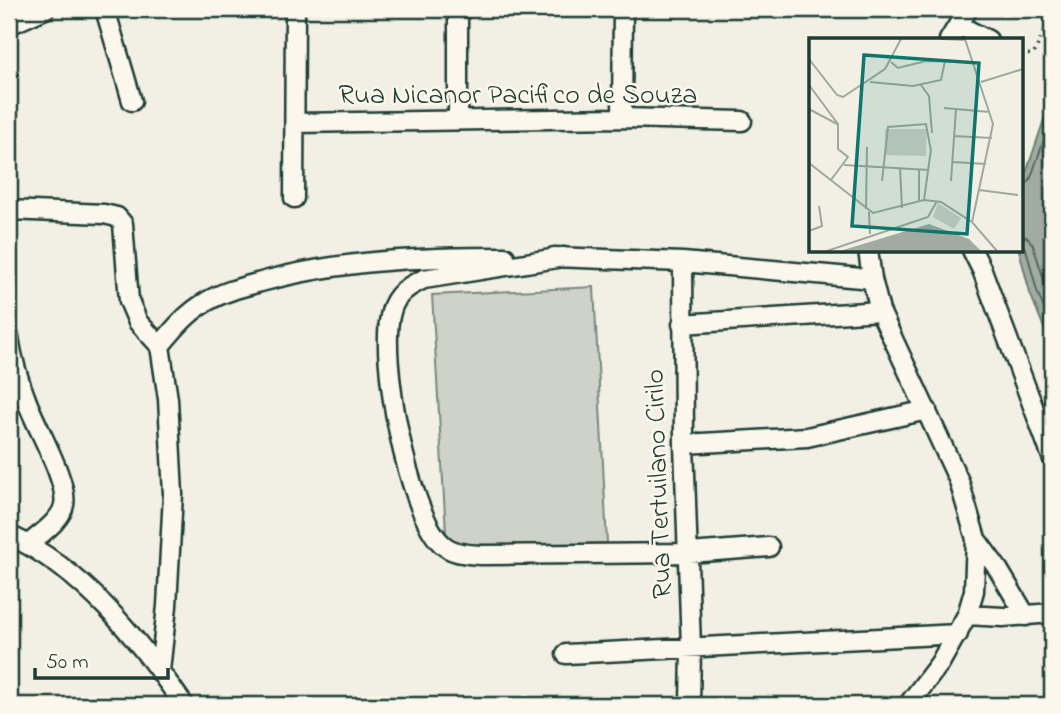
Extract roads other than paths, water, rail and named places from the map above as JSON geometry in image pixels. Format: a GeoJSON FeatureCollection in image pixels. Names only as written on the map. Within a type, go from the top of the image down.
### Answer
{"type":"FeatureCollection","features":[{"type":"Feature","properties":{"kind":"street"},"geometry":{"type":"LineString","coordinates":[[9,25],[45,9]]}},
{"type":"Feature","properties":{"kind":"street"},"geometry":{"type":"LineString","coordinates":[[105,9],[132,101]]}},
{"type":"Feature","properties":{"kind":"street"},"geometry":{"type":"LineString","coordinates":[[294,198],[295,9]]}},
{"type":"Feature","properties":{"kind":"street"},"geometry":{"type":"LineString","coordinates":[[458,9],[458,120]]}},
{"type":"Feature","properties":{"kind":"street"},"geometry":{"type":"LineString","coordinates":[[622,118],[623,9]]}},
{"type":"Feature","properties":{"kind":"street"},"geometry":{"type":"LineString","coordinates":[[958,24],[984,38]]}},
{"type":"Feature","properties":{"kind":"street","name":"Rua Nicanor Pacifico de Souza"},"geometry":{"type":"LineString","coordinates":[[295,124],[622,118],[742,121]]}},
{"type":"Feature","properties":{"kind":"street"},"geometry":{"type":"LineString","coordinates":[[9,210],[104,214],[117,217],[124,230],[127,285],[132,311],[138,323],[160,346],[168,399],[173,494],[167,606],[160,671]]}},
{"type":"Feature","properties":{"kind":"street"},"geometry":{"type":"LineString","coordinates":[[869,252],[872,279],[880,311],[959,481],[976,539],[974,591],[967,615],[940,663],[908,705]]}},
{"type":"Feature","properties":{"kind":"street"},"geometry":{"type":"LineString","coordinates":[[973,252],[1052,457]]}},
{"type":"Feature","properties":{"kind":"street"},"geometry":{"type":"LineString","coordinates":[[160,346],[181,320],[205,302],[227,292],[275,278],[334,266],[403,259],[564,257],[682,262],[872,279]]}},
{"type":"Feature","properties":{"kind":"street"},"geometry":{"type":"LineString","coordinates":[[564,257],[424,279],[404,289],[396,300],[388,332],[390,384],[400,436],[424,516],[442,544],[462,554],[689,553],[769,547]]}},
{"type":"Feature","properties":{"kind":"street","name":"Rua Tertuilano Cirilo"},"geometry":{"type":"LineString","coordinates":[[682,262],[690,705]]}},
{"type":"Feature","properties":{"kind":"street"},"geometry":{"type":"LineString","coordinates":[[682,324],[880,311]]}},
{"type":"Feature","properties":{"kind":"street"},"geometry":{"type":"LineString","coordinates":[[9,337],[13,361],[26,402],[57,471],[65,496],[60,515],[29,545]]}},
{"type":"Feature","properties":{"kind":"street"},"geometry":{"type":"LineString","coordinates":[[684,444],[807,437],[927,410]]}},
{"type":"Feature","properties":{"kind":"street"},"geometry":{"type":"LineString","coordinates":[[9,536],[29,545],[73,577],[99,601],[160,671],[184,705]]}},
{"type":"Feature","properties":{"kind":"street"},"geometry":{"type":"LineString","coordinates":[[976,539],[998,569],[1026,616]]}},
{"type":"Feature","properties":{"kind":"street"},"geometry":{"type":"LineString","coordinates":[[967,615],[1052,614]]}},
{"type":"Feature","properties":{"kind":"street"},"geometry":{"type":"LineString","coordinates":[[566,654],[958,634]]}},
{"type":"Feature","properties":{"kind":"water"},"geometry":{"type":"Polygon","coordinates":[[[1052,96],[1052,348],[1030,293],[1020,252],[1023,252],[1024,179],[1052,96]]]}}]}
